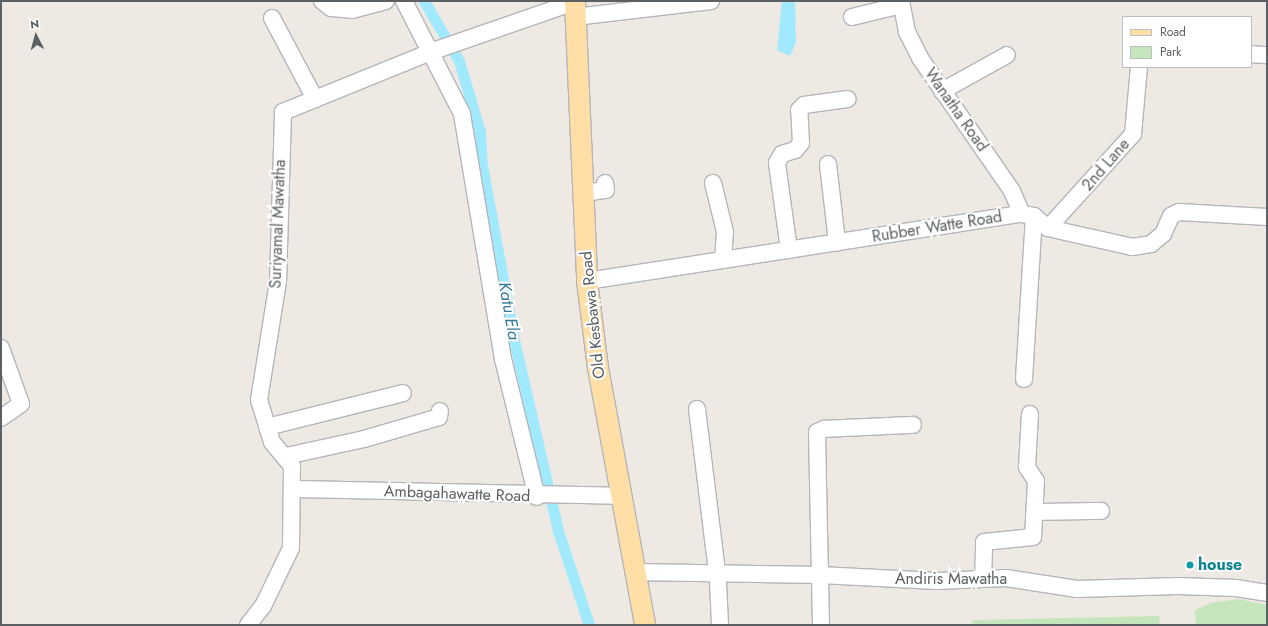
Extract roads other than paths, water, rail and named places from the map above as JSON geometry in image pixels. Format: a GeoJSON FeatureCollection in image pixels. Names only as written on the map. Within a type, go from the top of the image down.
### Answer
{"type":"FeatureCollection","features":[{"type":"Feature","properties":{"kind":"main road","name":"Old Kesbawa Road"},"geometry":{"type":"LineString","coordinates":[[575,7],[587,281],[621,496],[645,625]]}},
{"type":"Feature","properties":{"kind":"street"},"geometry":{"type":"LineString","coordinates":[[322,1],[338,10],[386,1]]}},
{"type":"Feature","properties":{"kind":"street"},"geometry":{"type":"LineString","coordinates":[[404,1],[434,51],[465,124],[503,359],[536,497]]}},
{"type":"Feature","properties":{"kind":"street","name":"Suriyamal Mawatha"},"geometry":{"type":"LineString","coordinates":[[248,625],[263,606],[291,548],[294,490],[292,466],[286,456],[272,442],[259,400],[278,282],[283,112],[460,41],[575,7],[711,1]]}},
{"type":"Feature","properties":{"kind":"street"},"geometry":{"type":"LineString","coordinates":[[852,17],[901,3]]}},
{"type":"Feature","properties":{"kind":"street","name":"Wanatha Road"},"geometry":{"type":"LineString","coordinates":[[901,3],[910,38],[942,91],[1028,215]]}},
{"type":"Feature","properties":{"kind":"street"},"geometry":{"type":"LineString","coordinates":[[272,18],[315,99]]}},
{"type":"Feature","properties":{"kind":"street"},"geometry":{"type":"LineString","coordinates":[[1252,54],[1267,55]]}},
{"type":"Feature","properties":{"kind":"street"},"geometry":{"type":"LineString","coordinates":[[942,91],[1007,55]]}},
{"type":"Feature","properties":{"kind":"street","name":"2nd Lane"},"geometry":{"type":"LineString","coordinates":[[1048,228],[1133,134],[1139,68]]}},
{"type":"Feature","properties":{"kind":"street"},"geometry":{"type":"LineString","coordinates":[[789,250],[777,163],[782,154],[795,150],[801,142],[799,110],[804,105],[848,99]]}},
{"type":"Feature","properties":{"kind":"street"},"geometry":{"type":"LineString","coordinates":[[828,164],[837,242]]}},
{"type":"Feature","properties":{"kind":"street"},"geometry":{"type":"LineString","coordinates":[[584,194],[606,190],[605,183]]}},
{"type":"Feature","properties":{"kind":"street"},"geometry":{"type":"LineString","coordinates":[[713,183],[725,232],[723,260]]}},
{"type":"Feature","properties":{"kind":"street"},"geometry":{"type":"LineString","coordinates":[[1028,215],[1048,228],[1132,247],[1151,244],[1163,234],[1171,216],[1179,212],[1267,217]]}},
{"type":"Feature","properties":{"kind":"street"},"geometry":{"type":"LineString","coordinates":[[1024,379],[1028,215]]}},
{"type":"Feature","properties":{"kind":"street","name":"Rubber Watte Road"},"geometry":{"type":"LineString","coordinates":[[587,281],[837,242],[1028,215]]}},
{"type":"Feature","properties":{"kind":"street"},"geometry":{"type":"LineString","coordinates":[[1,348],[21,404],[1,418]]}},
{"type":"Feature","properties":{"kind":"street"},"geometry":{"type":"LineString","coordinates":[[267,427],[403,393]]}},
{"type":"Feature","properties":{"kind":"street"},"geometry":{"type":"LineString","coordinates":[[697,409],[716,573],[720,625]]}},
{"type":"Feature","properties":{"kind":"street"},"geometry":{"type":"LineString","coordinates":[[286,456],[371,437],[439,417],[440,411]]}},
{"type":"Feature","properties":{"kind":"street"},"geometry":{"type":"LineString","coordinates":[[983,578],[984,542],[1033,537],[1036,482],[1027,467],[1030,414]]}},
{"type":"Feature","properties":{"kind":"street"},"geometry":{"type":"LineString","coordinates":[[821,625],[817,432],[824,429],[913,425]]}},
{"type":"Feature","properties":{"kind":"street","name":"Ambagahawatte Road"},"geometry":{"type":"LineString","coordinates":[[294,490],[536,497],[621,496]]}},
{"type":"Feature","properties":{"kind":"street"},"geometry":{"type":"LineString","coordinates":[[1035,512],[1101,512]]}},
{"type":"Feature","properties":{"kind":"street","name":"Andiris Mawatha"},"geometry":{"type":"LineString","coordinates":[[634,572],[820,575],[937,582],[983,578],[1030,580],[1077,589],[1193,587],[1267,593]]}},
{"type":"Feature","properties":{"kind":"water"},"geometry":{"type":"Polygon","coordinates":[[[782,1],[795,1],[796,42],[790,56],[777,50],[782,1]]]}},
{"type":"Feature","properties":{"kind":"waterway","name":"Katu Ela"},"geometry":{"type":"LineString","coordinates":[[424,1],[459,61],[480,132],[482,165],[514,340],[558,531],[589,625]]}},
{"type":"Feature","properties":{"kind":"place","name":"house"},"geometry":{"type":"Point","coordinates":[1190,565]}}]}
